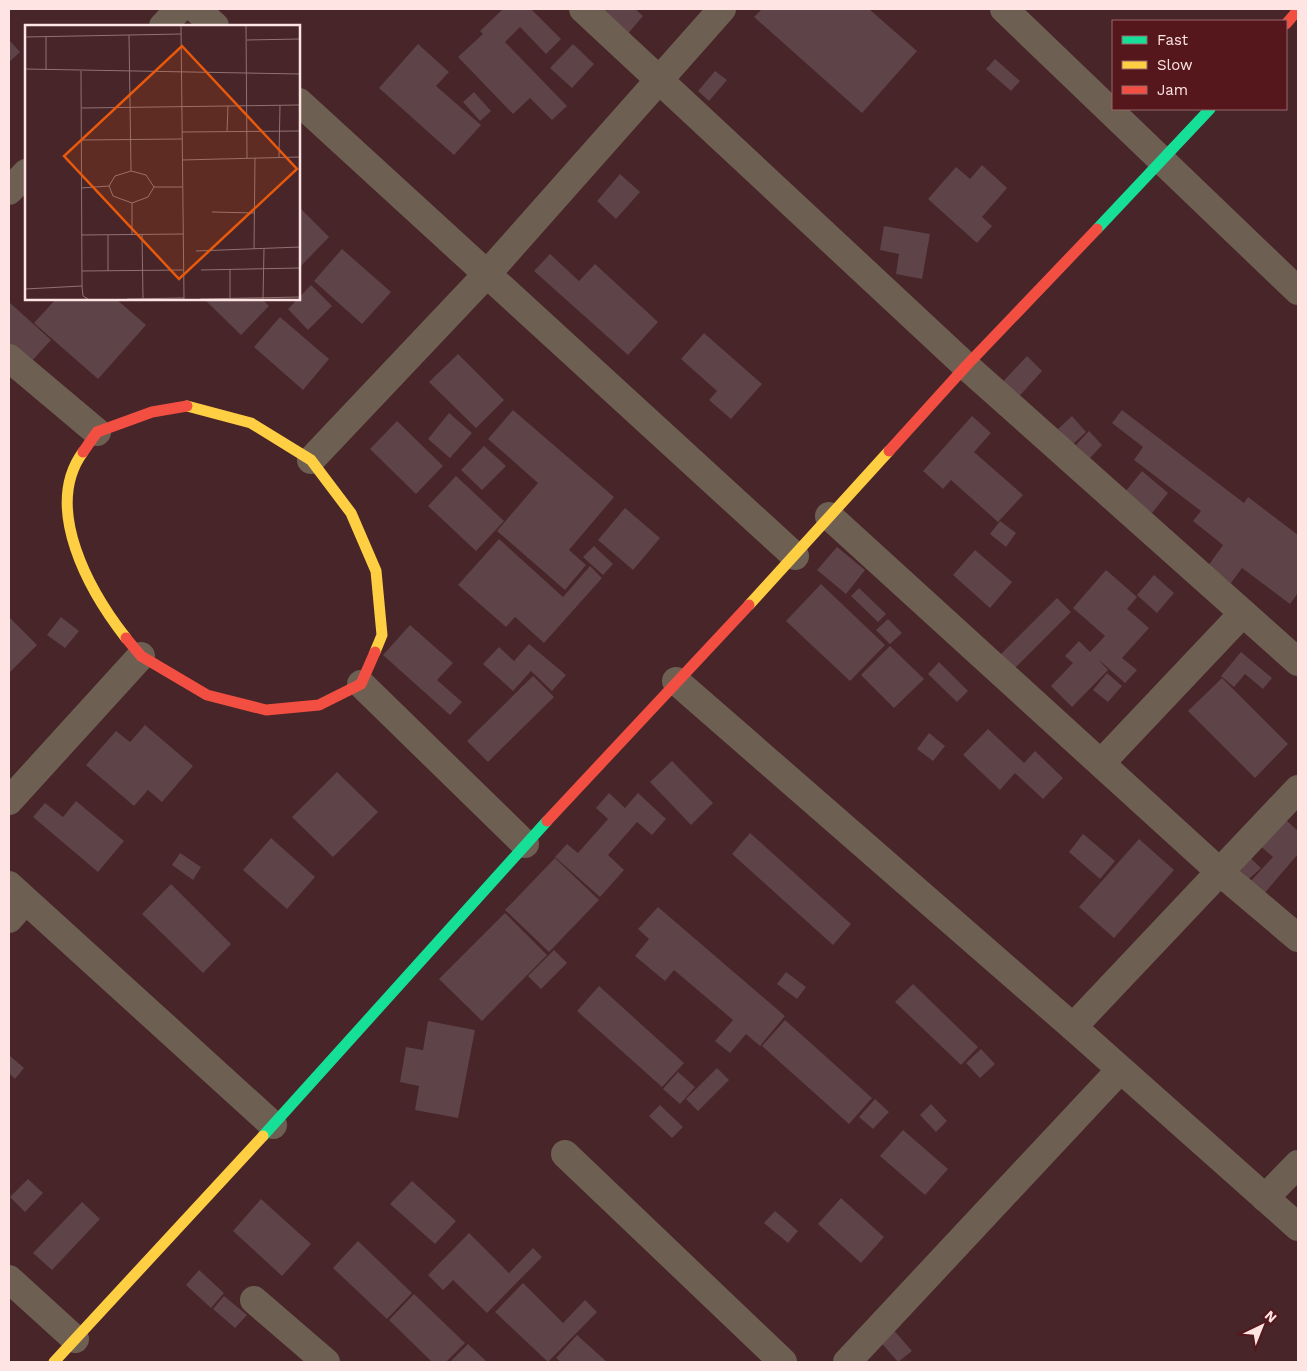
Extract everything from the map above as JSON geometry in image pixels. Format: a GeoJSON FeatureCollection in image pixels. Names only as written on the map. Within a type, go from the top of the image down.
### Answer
{"type":"FeatureCollection","features":[{"type":"Feature","properties":{"kind":"main road"},"geometry":{"type":"LineString","coordinates":[[1287,23],[1298,10]]}},
{"type":"Feature","properties":{"kind":"main road"},"geometry":{"type":"LineString","coordinates":[[54,1362],[273,1125],[525,844],[794,556],[966,366],[1162,162],[1209,110]]}},
{"type":"Feature","properties":{"kind":"main road"},"geometry":{"type":"LineString","coordinates":[[187,406],[251,423],[311,460],[350,513],[376,571],[382,635],[361,684],[319,705],[266,710],[207,695],[141,656],[106,612],[82,566],[66,507],[74,465],[97,432],[152,412],[187,406]]}},
{"type":"Feature","properties":{"kind":"street"},"geometry":{"type":"LineString","coordinates":[[164,25],[179,9]]}},
{"type":"Feature","properties":{"kind":"street"},"geometry":{"type":"LineString","coordinates":[[196,9],[214,25]]}},
{"type":"Feature","properties":{"kind":"street"},"geometry":{"type":"LineString","coordinates":[[583,9],[966,366],[1298,662]]}},
{"type":"Feature","properties":{"kind":"street"},"geometry":{"type":"LineString","coordinates":[[311,460],[487,274],[722,9]]}},
{"type":"Feature","properties":{"kind":"street"},"geometry":{"type":"LineString","coordinates":[[1004,9],[1298,291]]}},
{"type":"Feature","properties":{"kind":"street"},"geometry":{"type":"LineString","coordinates":[[300,103],[794,556]]}},
{"type":"Feature","properties":{"kind":"street"},"geometry":{"type":"LineString","coordinates":[[9,192],[25,174]]}},
{"type":"Feature","properties":{"kind":"street"},"geometry":{"type":"LineString","coordinates":[[9,358],[97,432]]}},
{"type":"Feature","properties":{"kind":"street"},"geometry":{"type":"LineString","coordinates":[[829,516],[1220,872],[1298,938]]}},
{"type":"Feature","properties":{"kind":"street"},"geometry":{"type":"LineString","coordinates":[[1100,763],[1243,613]]}},
{"type":"Feature","properties":{"kind":"street"},"geometry":{"type":"LineString","coordinates":[[9,801],[141,656]]}},
{"type":"Feature","properties":{"kind":"street"},"geometry":{"type":"LineString","coordinates":[[676,681],[1073,1027],[1298,1227]]}},
{"type":"Feature","properties":{"kind":"street"},"geometry":{"type":"LineString","coordinates":[[361,684],[525,844]]}},
{"type":"Feature","properties":{"kind":"street"},"geometry":{"type":"LineString","coordinates":[[1073,1027],[1298,789]]}},
{"type":"Feature","properties":{"kind":"street"},"geometry":{"type":"LineString","coordinates":[[14,902],[273,1125]]}},
{"type":"Feature","properties":{"kind":"street"},"geometry":{"type":"LineString","coordinates":[[847,1362],[1120,1070]]}},
{"type":"Feature","properties":{"kind":"street"},"geometry":{"type":"LineString","coordinates":[[565,1154],[783,1362]]}},
{"type":"Feature","properties":{"kind":"street"},"geometry":{"type":"LineString","coordinates":[[1265,1198],[1298,1164]]}},
{"type":"Feature","properties":{"kind":"street"},"geometry":{"type":"LineString","coordinates":[[9,1279],[75,1339]]}},
{"type":"Feature","properties":{"kind":"street"},"geometry":{"type":"LineString","coordinates":[[254,1300],[326,1362]]}},
{"type":"Feature","properties":{"kind":"building"},"geometry":{"type":"Polygon","coordinates":[[[503,9],[531,9],[561,39],[546,54],[520,27],[505,42],[567,106],[552,120],[530,98],[513,114],[458,57],[483,34],[480,31],[503,9]]]}},
{"type":"Feature","properties":{"kind":"building"},"geometry":{"type":"Polygon","coordinates":[[[593,9],[635,9],[643,16],[625,37],[593,9]]]}},
{"type":"Feature","properties":{"kind":"building"},"geometry":{"type":"Polygon","coordinates":[[[762,9],[869,9],[917,51],[862,113],[754,17],[762,9]]]}},
{"type":"Feature","properties":{"kind":"building"},"geometry":{"type":"Polygon","coordinates":[[[9,40],[20,52],[9,62],[9,40]]]}},
{"type":"Feature","properties":{"kind":"building"},"geometry":{"type":"Polygon","coordinates":[[[418,44],[449,72],[436,86],[481,125],[454,155],[379,88],[418,44]]]}},
{"type":"Feature","properties":{"kind":"building"},"geometry":{"type":"Polygon","coordinates":[[[573,44],[594,64],[572,88],[550,68],[573,44]]]}},
{"type":"Feature","properties":{"kind":"building"},"geometry":{"type":"Polygon","coordinates":[[[995,59],[1020,81],[1011,91],[986,69],[995,59]]]}},
{"type":"Feature","properties":{"kind":"building"},"geometry":{"type":"Polygon","coordinates":[[[715,71],[727,80],[709,101],[698,91],[715,71]]]}},
{"type":"Feature","properties":{"kind":"building"},"geometry":{"type":"Polygon","coordinates":[[[474,92],[491,111],[480,121],[463,102],[474,92]]]}},
{"type":"Feature","properties":{"kind":"building"},"geometry":{"type":"Polygon","coordinates":[[[982,165],[1007,188],[982,217],[992,226],[977,243],[928,199],[956,167],[970,179],[982,165]]]}},
{"type":"Feature","properties":{"kind":"building"},"geometry":{"type":"Polygon","coordinates":[[[620,174],[640,192],[616,219],[597,201],[620,174]]]}},
{"type":"Feature","properties":{"kind":"building"},"geometry":{"type":"Polygon","coordinates":[[[300,208],[329,237],[300,267],[300,208]]]}},
{"type":"Feature","properties":{"kind":"building"},"geometry":{"type":"Polygon","coordinates":[[[884,226],[930,234],[922,279],[896,274],[899,254],[880,250],[884,226]]]}},
{"type":"Feature","properties":{"kind":"building"},"geometry":{"type":"Polygon","coordinates":[[[342,249],[391,292],[362,324],[314,281],[342,249]]]}},
{"type":"Feature","properties":{"kind":"building"},"geometry":{"type":"Polygon","coordinates":[[[550,254],[579,281],[595,264],[658,322],[628,355],[534,271],[550,254]]]}},
{"type":"Feature","properties":{"kind":"building"},"geometry":{"type":"Polygon","coordinates":[[[311,285],[332,306],[308,330],[288,309],[297,300],[300,300],[300,296],[311,285]]]}},
{"type":"Feature","properties":{"kind":"building"},"geometry":{"type":"Polygon","coordinates":[[[55,300],[117,300],[146,325],[98,379],[34,323],[55,300]]]}},
{"type":"Feature","properties":{"kind":"building"},"geometry":{"type":"Polygon","coordinates":[[[205,300],[263,300],[269,306],[241,335],[205,300]]]}},
{"type":"Feature","properties":{"kind":"building"},"geometry":{"type":"Polygon","coordinates":[[[9,302],[51,340],[29,364],[9,346],[9,302]]]}},
{"type":"Feature","properties":{"kind":"building"},"geometry":{"type":"Polygon","coordinates":[[[280,317],[329,359],[303,390],[254,347],[280,317]]]}},
{"type":"Feature","properties":{"kind":"building"},"geometry":{"type":"Polygon","coordinates":[[[704,333],[762,384],[731,419],[709,400],[717,391],[681,359],[704,333]]]}},
{"type":"Feature","properties":{"kind":"building"},"geometry":{"type":"Polygon","coordinates":[[[458,354],[504,400],[476,428],[429,382],[458,354]]]}},
{"type":"Feature","properties":{"kind":"building"},"geometry":{"type":"Polygon","coordinates":[[[1027,356],[1042,371],[1014,402],[998,387],[1027,356]]]}},
{"type":"Feature","properties":{"kind":"building"},"geometry":{"type":"Polygon","coordinates":[[[513,410],[614,497],[569,550],[586,565],[565,590],[497,531],[538,483],[488,439],[513,410]]]}},
{"type":"Feature","properties":{"kind":"building"},"geometry":{"type":"Polygon","coordinates":[[[1122,410],[1244,503],[1248,497],[1298,535],[1298,593],[1290,604],[1242,568],[1231,583],[1208,566],[1223,545],[1193,521],[1201,511],[1134,460],[1143,447],[1112,423],[1122,410]]]}},
{"type":"Feature","properties":{"kind":"building"},"geometry":{"type":"Polygon","coordinates":[[[449,413],[472,433],[450,458],[428,439],[449,413]]]}},
{"type":"Feature","properties":{"kind":"building"},"geometry":{"type":"Polygon","coordinates":[[[972,416],[991,433],[974,452],[1023,495],[998,522],[951,480],[943,489],[923,471],[972,416]]]}},
{"type":"Feature","properties":{"kind":"building"},"geometry":{"type":"Polygon","coordinates":[[[1072,416],[1086,432],[1072,445],[1058,429],[1072,416]]]}},
{"type":"Feature","properties":{"kind":"building"},"geometry":{"type":"Polygon","coordinates":[[[397,421],[443,466],[416,494],[370,449],[397,421]]]}},
{"type":"Feature","properties":{"kind":"building"},"geometry":{"type":"Polygon","coordinates":[[[1089,431],[1102,445],[1090,458],[1076,445],[1089,431]]]}},
{"type":"Feature","properties":{"kind":"building"},"geometry":{"type":"Polygon","coordinates":[[[484,446],[506,466],[482,490],[461,470],[484,446]]]}},
{"type":"Feature","properties":{"kind":"building"},"geometry":{"type":"Polygon","coordinates":[[[1142,471],[1168,493],[1152,513],[1125,492],[1142,471]]]}},
{"type":"Feature","properties":{"kind":"building"},"geometry":{"type":"Polygon","coordinates":[[[456,476],[504,521],[476,551],[428,506],[456,476]]]}},
{"type":"Feature","properties":{"kind":"building"},"geometry":{"type":"Polygon","coordinates":[[[625,508],[660,538],[633,570],[598,540],[625,508]]]}},
{"type":"Feature","properties":{"kind":"building"},"geometry":{"type":"Polygon","coordinates":[[[1000,521],[1016,533],[1006,547],[990,534],[1000,521]]]}},
{"type":"Feature","properties":{"kind":"building"},"geometry":{"type":"Polygon","coordinates":[[[499,539],[563,597],[590,566],[602,578],[544,643],[515,617],[506,627],[458,585],[499,539]]]}},
{"type":"Feature","properties":{"kind":"building"},"geometry":{"type":"Polygon","coordinates":[[[594,546],[613,564],[603,575],[583,557],[594,546]]]}},
{"type":"Feature","properties":{"kind":"building"},"geometry":{"type":"Polygon","coordinates":[[[837,547],[865,570],[846,594],[817,570],[837,547]]]}},
{"type":"Feature","properties":{"kind":"building"},"geometry":{"type":"Polygon","coordinates":[[[975,550],[1012,582],[990,608],[953,575],[975,550]]]}},
{"type":"Feature","properties":{"kind":"building"},"geometry":{"type":"Polygon","coordinates":[[[1106,570],[1137,597],[1127,609],[1149,628],[1122,658],[1137,670],[1125,683],[1098,659],[1108,670],[1072,707],[1051,686],[1073,663],[1065,656],[1079,641],[1090,652],[1105,636],[1073,608],[1106,570]]]}},
{"type":"Feature","properties":{"kind":"building"},"geometry":{"type":"Polygon","coordinates":[[[1154,575],[1174,593],[1157,613],[1137,595],[1154,575]]]}},
{"type":"Feature","properties":{"kind":"building"},"geometry":{"type":"Polygon","coordinates":[[[821,584],[885,645],[850,681],[786,621],[821,584]]]}},
{"type":"Feature","properties":{"kind":"building"},"geometry":{"type":"Polygon","coordinates":[[[859,588],[886,614],[878,622],[851,596],[859,588]]]}},
{"type":"Feature","properties":{"kind":"building"},"geometry":{"type":"Polygon","coordinates":[[[1057,598],[1071,612],[1014,669],[1000,655],[1057,598]]]}},
{"type":"Feature","properties":{"kind":"building"},"geometry":{"type":"Polygon","coordinates":[[[9,617],[37,645],[9,673],[9,617]]]}},
{"type":"Feature","properties":{"kind":"building"},"geometry":{"type":"Polygon","coordinates":[[[61,617],[79,631],[65,648],[47,635],[61,617]]]}},
{"type":"Feature","properties":{"kind":"building"},"geometry":{"type":"Polygon","coordinates":[[[888,619],[902,633],[890,644],[876,630],[888,619]]]}},
{"type":"Feature","properties":{"kind":"building"},"geometry":{"type":"Polygon","coordinates":[[[410,625],[453,663],[437,680],[462,702],[450,715],[383,655],[410,625]]]}},
{"type":"Feature","properties":{"kind":"building"},"geometry":{"type":"Polygon","coordinates":[[[529,644],[566,675],[552,691],[531,671],[513,691],[483,664],[499,647],[514,661],[529,644]]]}},
{"type":"Feature","properties":{"kind":"building"},"geometry":{"type":"Polygon","coordinates":[[[890,646],[924,679],[894,708],[861,675],[890,646]]]}},
{"type":"Feature","properties":{"kind":"building"},"geometry":{"type":"Polygon","coordinates":[[[1241,652],[1272,678],[1263,689],[1245,674],[1234,687],[1221,676],[1241,652]]]}},
{"type":"Feature","properties":{"kind":"building"},"geometry":{"type":"Polygon","coordinates":[[[939,662],[968,691],[957,702],[928,674],[939,662]]]}},
{"type":"Feature","properties":{"kind":"building"},"geometry":{"type":"Polygon","coordinates":[[[1107,673],[1122,686],[1108,702],[1093,690],[1107,673]]]}},
{"type":"Feature","properties":{"kind":"building"},"geometry":{"type":"Polygon","coordinates":[[[533,676],[554,697],[488,762],[467,741],[533,676]]]}},
{"type":"Feature","properties":{"kind":"building"},"geometry":{"type":"Polygon","coordinates":[[[1222,678],[1288,744],[1255,778],[1188,711],[1222,678]]]}},
{"type":"Feature","properties":{"kind":"building"},"geometry":{"type":"Polygon","coordinates":[[[145,725],[193,766],[162,802],[148,790],[134,806],[86,765],[116,731],[130,742],[145,725]]]}},
{"type":"Feature","properties":{"kind":"building"},"geometry":{"type":"Polygon","coordinates":[[[988,729],[1024,763],[1035,751],[1063,778],[1043,799],[1015,773],[1000,790],[963,755],[988,729]]]}},
{"type":"Feature","properties":{"kind":"building"},"geometry":{"type":"Polygon","coordinates":[[[929,733],[945,746],[933,761],[917,749],[929,733]]]}},
{"type":"Feature","properties":{"kind":"building"},"geometry":{"type":"Polygon","coordinates":[[[672,761],[713,803],[691,825],[650,782],[672,761]]]}},
{"type":"Feature","properties":{"kind":"building"},"geometry":{"type":"Polygon","coordinates":[[[337,772],[378,812],[333,857],[292,817],[337,772]]]}},
{"type":"Feature","properties":{"kind":"building"},"geometry":{"type":"Polygon","coordinates":[[[609,793],[625,808],[638,793],[666,819],[652,835],[637,822],[608,855],[624,870],[600,897],[555,857],[567,844],[578,853],[608,819],[596,808],[609,793]]]}},
{"type":"Feature","properties":{"kind":"building"},"geometry":{"type":"Polygon","coordinates":[[[76,801],[124,841],[98,872],[33,817],[45,803],[63,817],[76,801]]]}},
{"type":"Feature","properties":{"kind":"building"},"geometry":{"type":"Polygon","coordinates":[[[1275,810],[1298,831],[1298,854],[1263,895],[1249,883],[1273,857],[1250,837],[1275,810]]]}},
{"type":"Feature","properties":{"kind":"building"},"geometry":{"type":"Polygon","coordinates":[[[750,833],[851,924],[833,945],[732,854],[750,833]]]}},
{"type":"Feature","properties":{"kind":"building"},"geometry":{"type":"Polygon","coordinates":[[[1083,834],[1115,861],[1100,879],[1069,852],[1083,834]]]}},
{"type":"Feature","properties":{"kind":"building"},"geometry":{"type":"Polygon","coordinates":[[[271,838],[315,877],[287,909],[243,870],[271,838]]]}},
{"type":"Feature","properties":{"kind":"building"},"geometry":{"type":"Polygon","coordinates":[[[1139,839],[1174,870],[1114,938],[1079,907],[1139,839]]]}},
{"type":"Feature","properties":{"kind":"building"},"geometry":{"type":"Polygon","coordinates":[[[1242,850],[1261,868],[1249,879],[1231,861],[1242,850]]]}},
{"type":"Feature","properties":{"kind":"building"},"geometry":{"type":"Polygon","coordinates":[[[180,853],[201,867],[193,880],[172,865],[180,853]]]}},
{"type":"Feature","properties":{"kind":"building"},"geometry":{"type":"Polygon","coordinates":[[[555,858],[599,900],[549,952],[505,910],[555,858]]]}},
{"type":"Feature","properties":{"kind":"building"},"geometry":{"type":"Polygon","coordinates":[[[171,884],[231,944],[203,973],[142,914],[171,884]]]}},
{"type":"Feature","properties":{"kind":"building"},"geometry":{"type":"Polygon","coordinates":[[[658,907],[785,1016],[760,1046],[746,1034],[730,1053],[715,1041],[733,1020],[674,970],[665,981],[635,956],[649,939],[638,929],[658,907]]]}},
{"type":"Feature","properties":{"kind":"building"},"geometry":{"type":"Polygon","coordinates":[[[505,913],[547,955],[482,1021],[439,979],[505,913]]]}},
{"type":"Feature","properties":{"kind":"building"},"geometry":{"type":"Polygon","coordinates":[[[554,950],[567,963],[541,989],[528,976],[554,950]]]}},
{"type":"Feature","properties":{"kind":"building"},"geometry":{"type":"Polygon","coordinates":[[[786,972],[806,987],[797,999],[777,984],[786,972]]]}},
{"type":"Feature","properties":{"kind":"building"},"geometry":{"type":"Polygon","coordinates":[[[913,984],[978,1047],[961,1065],[895,1002],[913,984]]]}},
{"type":"Feature","properties":{"kind":"building"},"geometry":{"type":"Polygon","coordinates":[[[599,986],[684,1063],[662,1087],[577,1011],[599,986]]]}},
{"type":"Feature","properties":{"kind":"building"},"geometry":{"type":"Polygon","coordinates":[[[785,1020],[872,1098],[849,1124],[762,1046],[785,1020]]]}},
{"type":"Feature","properties":{"kind":"building"},"geometry":{"type":"Polygon","coordinates":[[[428,1021],[475,1030],[458,1118],[415,1110],[419,1086],[400,1082],[406,1047],[423,1050],[428,1021]]]}},
{"type":"Feature","properties":{"kind":"building"},"geometry":{"type":"Polygon","coordinates":[[[981,1049],[995,1064],[980,1078],[966,1063],[981,1049]]]}},
{"type":"Feature","properties":{"kind":"building"},"geometry":{"type":"Polygon","coordinates":[[[9,1055],[24,1068],[15,1079],[9,1073],[9,1055]]]}},
{"type":"Feature","properties":{"kind":"building"},"geometry":{"type":"Polygon","coordinates":[[[717,1068],[729,1080],[698,1111],[686,1099],[717,1068]]]}},
{"type":"Feature","properties":{"kind":"building"},"geometry":{"type":"Polygon","coordinates":[[[678,1072],[695,1087],[680,1104],[663,1089],[678,1072]]]}},
{"type":"Feature","properties":{"kind":"building"},"geometry":{"type":"Polygon","coordinates":[[[875,1099],[889,1112],[873,1129],[859,1117],[875,1099]]]}},
{"type":"Feature","properties":{"kind":"building"},"geometry":{"type":"Polygon","coordinates":[[[931,1104],[947,1121],[936,1132],[920,1115],[931,1104]]]}},
{"type":"Feature","properties":{"kind":"building"},"geometry":{"type":"Polygon","coordinates":[[[660,1105],[683,1127],[672,1138],[649,1116],[660,1105]]]}},
{"type":"Feature","properties":{"kind":"building"},"geometry":{"type":"Polygon","coordinates":[[[903,1130],[948,1169],[925,1195],[880,1156],[903,1130]]]}},
{"type":"Feature","properties":{"kind":"building"},"geometry":{"type":"Polygon","coordinates":[[[28,1179],[43,1193],[25,1212],[10,1197],[28,1179]]]}},
{"type":"Feature","properties":{"kind":"building"},"geometry":{"type":"Polygon","coordinates":[[[412,1181],[456,1221],[435,1244],[390,1204],[412,1181]]]}},
{"type":"Feature","properties":{"kind":"building"},"geometry":{"type":"Polygon","coordinates":[[[841,1198],[884,1237],[861,1263],[818,1224],[841,1198]]]}},
{"type":"Feature","properties":{"kind":"building"},"geometry":{"type":"Polygon","coordinates":[[[261,1199],[311,1244],[282,1276],[233,1231],[261,1199]]]}},
{"type":"Feature","properties":{"kind":"building"},"geometry":{"type":"Polygon","coordinates":[[[82,1202],[100,1219],[52,1270],[33,1253],[82,1202]]]}},
{"type":"Feature","properties":{"kind":"building"},"geometry":{"type":"Polygon","coordinates":[[[775,1211],[798,1231],[788,1243],[764,1223],[775,1211]]]}},
{"type":"Feature","properties":{"kind":"building"},"geometry":{"type":"Polygon","coordinates":[[[469,1233],[509,1273],[533,1248],[542,1257],[487,1313],[453,1280],[443,1290],[428,1275],[469,1233]]]}},
{"type":"Feature","properties":{"kind":"building"},"geometry":{"type":"Polygon","coordinates":[[[358,1241],[412,1293],[387,1319],[333,1268],[358,1241]]]}},
{"type":"Feature","properties":{"kind":"building"},"geometry":{"type":"Polygon","coordinates":[[[199,1270],[224,1293],[211,1308],[186,1285],[199,1270]]]}},
{"type":"Feature","properties":{"kind":"building"},"geometry":{"type":"Polygon","coordinates":[[[523,1283],[563,1323],[585,1300],[597,1312],[548,1362],[495,1312],[523,1283]]]}},
{"type":"Feature","properties":{"kind":"building"},"geometry":{"type":"Polygon","coordinates":[[[414,1294],[465,1343],[446,1362],[432,1362],[389,1320],[414,1294]]]}},
{"type":"Feature","properties":{"kind":"building"},"geometry":{"type":"Polygon","coordinates":[[[224,1296],[247,1315],[235,1328],[213,1309],[224,1296]]]}},
{"type":"Feature","properties":{"kind":"building"},"geometry":{"type":"Polygon","coordinates":[[[884,1319],[912,1351],[898,1362],[871,1331],[884,1319]]]}},
{"type":"Feature","properties":{"kind":"building"},"geometry":{"type":"Polygon","coordinates":[[[577,1335],[607,1362],[561,1362],[556,1358],[577,1335]]]}},
{"type":"Feature","properties":{"kind":"building"},"geometry":{"type":"Polygon","coordinates":[[[468,1344],[487,1362],[450,1362],[468,1344]]]}},
{"type":"Feature","properties":{"kind":"traffic: fast"},"geometry":{"type":"LineString","coordinates":[[1097,229],[1209,110]]}},
{"type":"Feature","properties":{"kind":"traffic: fast"},"geometry":{"type":"LineString","coordinates":[[263,1136],[547,821]]}},
{"type":"Feature","properties":{"kind":"traffic: slow"},"geometry":{"type":"LineString","coordinates":[[187,406],[251,423],[311,460],[351,513],[376,571],[382,635],[375,652]]}},
{"type":"Feature","properties":{"kind":"traffic: slow"},"geometry":{"type":"LineString","coordinates":[[749,605],[889,451]]}},
{"type":"Feature","properties":{"kind":"traffic: slow"},"geometry":{"type":"LineString","coordinates":[[83,452],[72,474],[67,498],[69,523],[76,549],[86,574],[98,597],[126,638]]}},
{"type":"Feature","properties":{"kind":"traffic: slow"},"geometry":{"type":"LineString","coordinates":[[54,1362],[263,1136]]}},
{"type":"Feature","properties":{"kind":"traffic: jam"},"geometry":{"type":"LineString","coordinates":[[1287,23],[1298,10]]}},
{"type":"Feature","properties":{"kind":"traffic: jam"},"geometry":{"type":"LineString","coordinates":[[889,451],[966,366],[1097,229]]}},
{"type":"Feature","properties":{"kind":"traffic: jam"},"geometry":{"type":"LineString","coordinates":[[83,452],[97,432],[152,412],[187,406]]}},
{"type":"Feature","properties":{"kind":"traffic: jam"},"geometry":{"type":"LineString","coordinates":[[547,821],[749,605]]}},
{"type":"Feature","properties":{"kind":"traffic: jam"},"geometry":{"type":"LineString","coordinates":[[126,638],[141,656],[207,695],[266,710],[319,705],[361,684],[375,652]]}}]}
